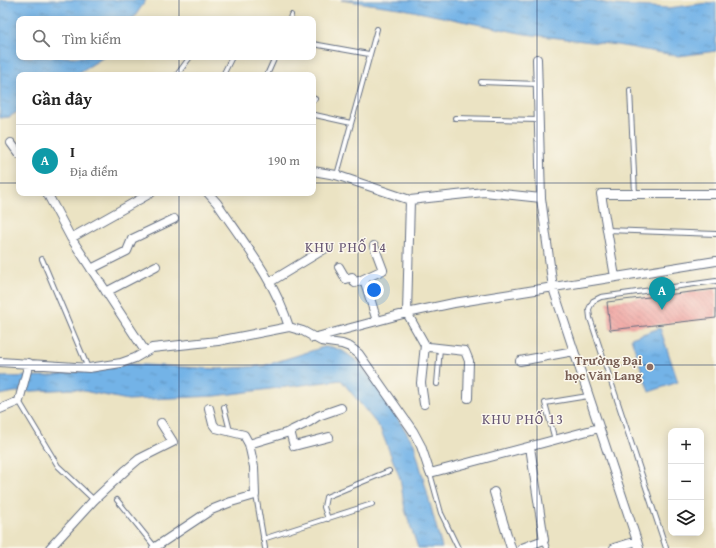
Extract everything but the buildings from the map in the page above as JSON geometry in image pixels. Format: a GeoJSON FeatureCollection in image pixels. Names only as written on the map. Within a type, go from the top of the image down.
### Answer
{"type":"FeatureCollection","features":[{"type":"Feature","properties":{"kind":"street"},"geometry":{"type":"LineString","coordinates":[[537,59],[541,198],[553,288],[638,544],[614,548]]}},
{"type":"Feature","properties":{"kind":"street"},"geometry":{"type":"LineString","coordinates":[[11,143],[16,150]]}},
{"type":"Feature","properties":{"kind":"street"},"geometry":{"type":"LineString","coordinates":[[316,172],[336,175],[410,200],[484,192],[541,198]]}},
{"type":"Feature","properties":{"kind":"street"},"geometry":{"type":"LineString","coordinates":[[615,277],[601,194],[716,194]]}},
{"type":"Feature","properties":{"kind":"street"},"geometry":{"type":"LineString","coordinates":[[49,196],[71,238],[145,351]]}},
{"type":"Feature","properties":{"kind":"street"},"geometry":{"type":"LineString","coordinates":[[71,238],[147,196]]}},
{"type":"Feature","properties":{"kind":"street"},"geometry":{"type":"LineString","coordinates":[[211,196],[217,203],[270,282],[284,309],[289,327]]}},
{"type":"Feature","properties":{"kind":"street"},"geometry":{"type":"LineString","coordinates":[[410,200],[407,313],[425,345],[421,382],[424,404]]}},
{"type":"Feature","properties":{"kind":"street"},"geometry":{"type":"LineString","coordinates":[[92,270],[127,251],[132,240],[174,219]]}},
{"type":"Feature","properties":{"kind":"street"},"geometry":{"type":"LineString","coordinates":[[339,267],[346,279],[352,277],[355,283],[383,270],[374,246]]}},
{"type":"Feature","properties":{"kind":"street"},"geometry":{"type":"LineString","coordinates":[[270,282],[326,248]]}},
{"type":"Feature","properties":{"kind":"street"},"geometry":{"type":"LineString","coordinates":[[313,338],[407,313],[454,303],[716,261]]}},
{"type":"Feature","properties":{"kind":"street"},"geometry":{"type":"LineString","coordinates":[[106,292],[156,266]]}},
{"type":"Feature","properties":{"kind":"street"},"geometry":{"type":"LineString","coordinates":[[364,279],[377,321]]}},
{"type":"Feature","properties":{"kind":"street"},"geometry":{"type":"LineString","coordinates":[[0,362],[88,368],[121,363],[135,358],[145,351],[164,346],[218,341],[289,327],[303,331],[313,338],[321,341],[342,344],[350,347],[359,354],[413,431],[421,446],[430,474],[599,428]]}},
{"type":"Feature","properties":{"kind":"street"},"geometry":{"type":"LineString","coordinates":[[425,345],[465,351],[468,361],[468,398]]}},
{"type":"Feature","properties":{"kind":"street"},"geometry":{"type":"LineString","coordinates":[[520,361],[574,351]]}},
{"type":"Feature","properties":{"kind":"street"},"geometry":{"type":"LineString","coordinates":[[0,409],[19,401],[29,363]]}},
{"type":"Feature","properties":{"kind":"street"},"geometry":{"type":"LineString","coordinates":[[155,548],[211,510],[231,502],[256,495],[254,468],[249,444],[244,435],[216,428],[213,424],[209,408]]}},
{"type":"Feature","properties":{"kind":"street"},"geometry":{"type":"LineString","coordinates":[[249,444],[290,431],[318,416],[341,408]]}},
{"type":"Feature","properties":{"kind":"street"},"geometry":{"type":"LineString","coordinates":[[50,548],[94,500],[139,459],[173,442],[161,423]]}},
{"type":"Feature","properties":{"kind":"street"},"geometry":{"type":"LineString","coordinates":[[290,431],[294,446],[329,437]]}},
{"type":"Feature","properties":{"kind":"street"},"geometry":{"type":"LineString","coordinates":[[522,548],[544,540],[530,447]]}},
{"type":"Feature","properties":{"kind":"street"},"geometry":{"type":"LineString","coordinates":[[494,492],[511,548]]}},
{"type":"Feature","properties":{"kind":"lane"},"geometry":{"type":"LineString","coordinates":[[336,175],[377,30]]}},
{"type":"Feature","properties":{"kind":"lane"},"geometry":{"type":"LineString","coordinates":[[316,45],[369,54]]}},
{"type":"Feature","properties":{"kind":"lane"},"geometry":{"type":"LineString","coordinates":[[179,72],[188,60]]}},
{"type":"Feature","properties":{"kind":"lane"},"geometry":{"type":"LineString","coordinates":[[224,72],[230,60]]}},
{"type":"Feature","properties":{"kind":"lane"},"geometry":{"type":"LineString","coordinates":[[268,72],[274,60]]}},
{"type":"Feature","properties":{"kind":"lane"},"geometry":{"type":"LineString","coordinates":[[480,82],[538,84]]}},
{"type":"Feature","properties":{"kind":"lane"},"geometry":{"type":"LineString","coordinates":[[630,90],[635,194]]}},
{"type":"Feature","properties":{"kind":"lane"},"geometry":{"type":"LineString","coordinates":[[316,115],[351,123]]}},
{"type":"Feature","properties":{"kind":"lane"},"geometry":{"type":"LineString","coordinates":[[455,118],[539,120]]}},
{"type":"Feature","properties":{"kind":"lane"},"geometry":{"type":"LineString","coordinates":[[607,230],[716,234]]}},
{"type":"Feature","properties":{"kind":"lane"},"geometry":{"type":"LineString","coordinates":[[42,259],[88,368]]}},
{"type":"Feature","properties":{"kind":"lane"},"geometry":{"type":"LineString","coordinates":[[666,548],[590,318],[589,309],[592,301],[601,297],[716,281]]}},
{"type":"Feature","properties":{"kind":"lane"},"geometry":{"type":"LineString","coordinates":[[437,384],[440,348]]}},
{"type":"Feature","properties":{"kind":"lane"},"geometry":{"type":"LineString","coordinates":[[555,440],[545,402],[588,396]]}},
{"type":"Feature","properties":{"kind":"lane"},"geometry":{"type":"LineString","coordinates":[[19,401],[58,466],[94,500]]}},
{"type":"Feature","properties":{"kind":"lane"},"geometry":{"type":"LineString","coordinates":[[224,406],[230,431]]}},
{"type":"Feature","properties":{"kind":"lane"},"geometry":{"type":"LineString","coordinates":[[328,519],[324,508],[326,497],[389,471]]}},
{"type":"Feature","properties":{"kind":"lane"},"geometry":{"type":"LineString","coordinates":[[430,474],[441,513],[458,548]]}},
{"type":"Feature","properties":{"kind":"lane"},"geometry":{"type":"LineString","coordinates":[[256,495],[265,548]]}},
{"type":"Feature","properties":{"kind":"lane"},"geometry":{"type":"LineString","coordinates":[[117,500],[155,548]]}},
{"type":"Feature","properties":{"kind":"lane"},"geometry":{"type":"LineString","coordinates":[[263,539],[372,504]]}},
{"type":"Feature","properties":{"kind":"lane"},"geometry":{"type":"LineString","coordinates":[[544,540],[547,548]]}},
{"type":"Feature","properties":{"kind":"water"},"geometry":{"type":"Polygon","coordinates":[[[0,0],[146,0],[135,16],[16,16],[16,60],[99,60],[80,72],[16,72],[16,113],[9,117],[0,118],[0,0]]]}},
{"type":"Feature","properties":{"kind":"water"},"geometry":{"type":"Polygon","coordinates":[[[341,0],[591,0],[616,5],[668,8],[716,2],[716,51],[679,56],[617,45],[525,34],[399,8],[341,0]]]}},
{"type":"Feature","properties":{"kind":"water"},"geometry":{"type":"Polygon","coordinates":[[[660,328],[678,382],[649,392],[631,338],[660,328]]]}},
{"type":"Feature","properties":{"kind":"water"},"geometry":{"type":"Polygon","coordinates":[[[324,347],[332,347],[343,351],[360,363],[414,444],[442,548],[418,548],[405,510],[400,478],[380,428],[341,380],[215,396],[128,400],[74,389],[14,392],[0,395],[0,377],[50,376],[129,364],[218,369],[263,366],[324,347]]]}},
{"type":"Feature","properties":{"kind":"place","name":"I"},"geometry":{"type":"Point","coordinates":[662,310]}},
{"type":"Feature","properties":{"kind":"place","name":"Trường Đại học Văn Lang"},"geometry":{"type":"Point","coordinates":[650,367]}},
{"type":"Feature","properties":{"kind":"district","name":"KHU PHỐ 14"},"geometry":{"type":"Point","coordinates":[346,247]}},
{"type":"Feature","properties":{"kind":"district","name":"KHU PHỐ 13"},"geometry":{"type":"Point","coordinates":[523,419]}}]}
